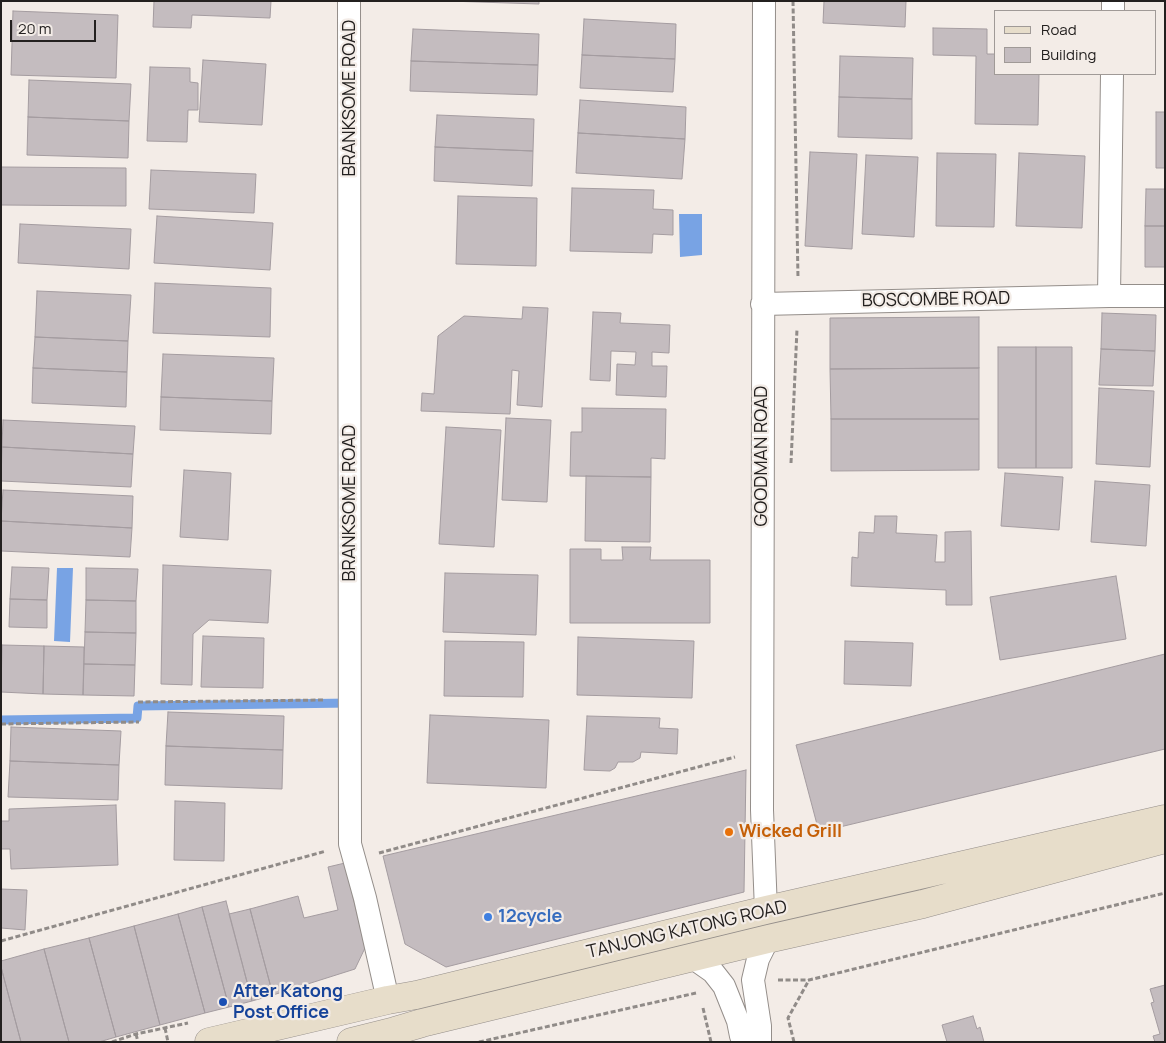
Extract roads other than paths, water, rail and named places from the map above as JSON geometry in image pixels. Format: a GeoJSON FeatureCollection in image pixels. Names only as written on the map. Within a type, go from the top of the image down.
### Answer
{"type":"FeatureCollection","features":[{"type":"Feature","properties":{"kind":"main road","name":"TANJONG KATONG ROAD"},"geometry":{"type":"LineString","coordinates":[[209,1042],[416,995],[766,910],[1165,819]]}},
{"type":"Feature","properties":{"kind":"main road","name":"TANJONG KATONG ROAD"},"geometry":{"type":"LineString","coordinates":[[351,1042],[768,939],[923,904],[1165,839]]}},
{"type":"Feature","properties":{"kind":"street","name":"BRANKSOME ROAD"},"geometry":{"type":"LineString","coordinates":[[350,1],[350,699],[352,852],[365,898],[388,1000]]}},
{"type":"Feature","properties":{"kind":"street","name":"GOODMAN ROAD"},"geometry":{"type":"LineString","coordinates":[[764,1],[762,810],[766,910]]}},
{"type":"Feature","properties":{"kind":"street"},"geometry":{"type":"LineString","coordinates":[[1109,296],[1112,75]]}},
{"type":"Feature","properties":{"kind":"street","name":"BOSCOMBE ROAD"},"geometry":{"type":"LineString","coordinates":[[762,304],[1165,296]]}},
{"type":"Feature","properties":{"kind":"street"},"geometry":{"type":"LineString","coordinates":[[760,1042],[760,1026],[753,980],[758,959],[768,939]]}},
{"type":"Feature","properties":{"kind":"street"},"geometry":{"type":"LineString","coordinates":[[693,958],[713,972],[724,986],[738,1020],[741,1036],[746,1042]]}},
{"type":"Feature","properties":{"kind":"water"},"geometry":{"type":"Polygon","coordinates":[[[679,214],[702,214],[702,255],[680,257],[679,214]]]}},
{"type":"Feature","properties":{"kind":"water"},"geometry":{"type":"Polygon","coordinates":[[[57,568],[73,568],[70,642],[54,641],[57,568]]]}},
{"type":"Feature","properties":{"kind":"waterway"},"geometry":{"type":"LineString","coordinates":[[1,720],[137,718],[138,706],[350,703]]}},
{"type":"Feature","properties":{"kind":"place","name":"Wicked Grill"},"geometry":{"type":"Point","coordinates":[729,832]}},
{"type":"Feature","properties":{"kind":"place","name":"12cycle"},"geometry":{"type":"Point","coordinates":[488,917]}},
{"type":"Feature","properties":{"kind":"place","name":"After Katong Post Office"},"geometry":{"type":"Point","coordinates":[223,1002]}}]}
